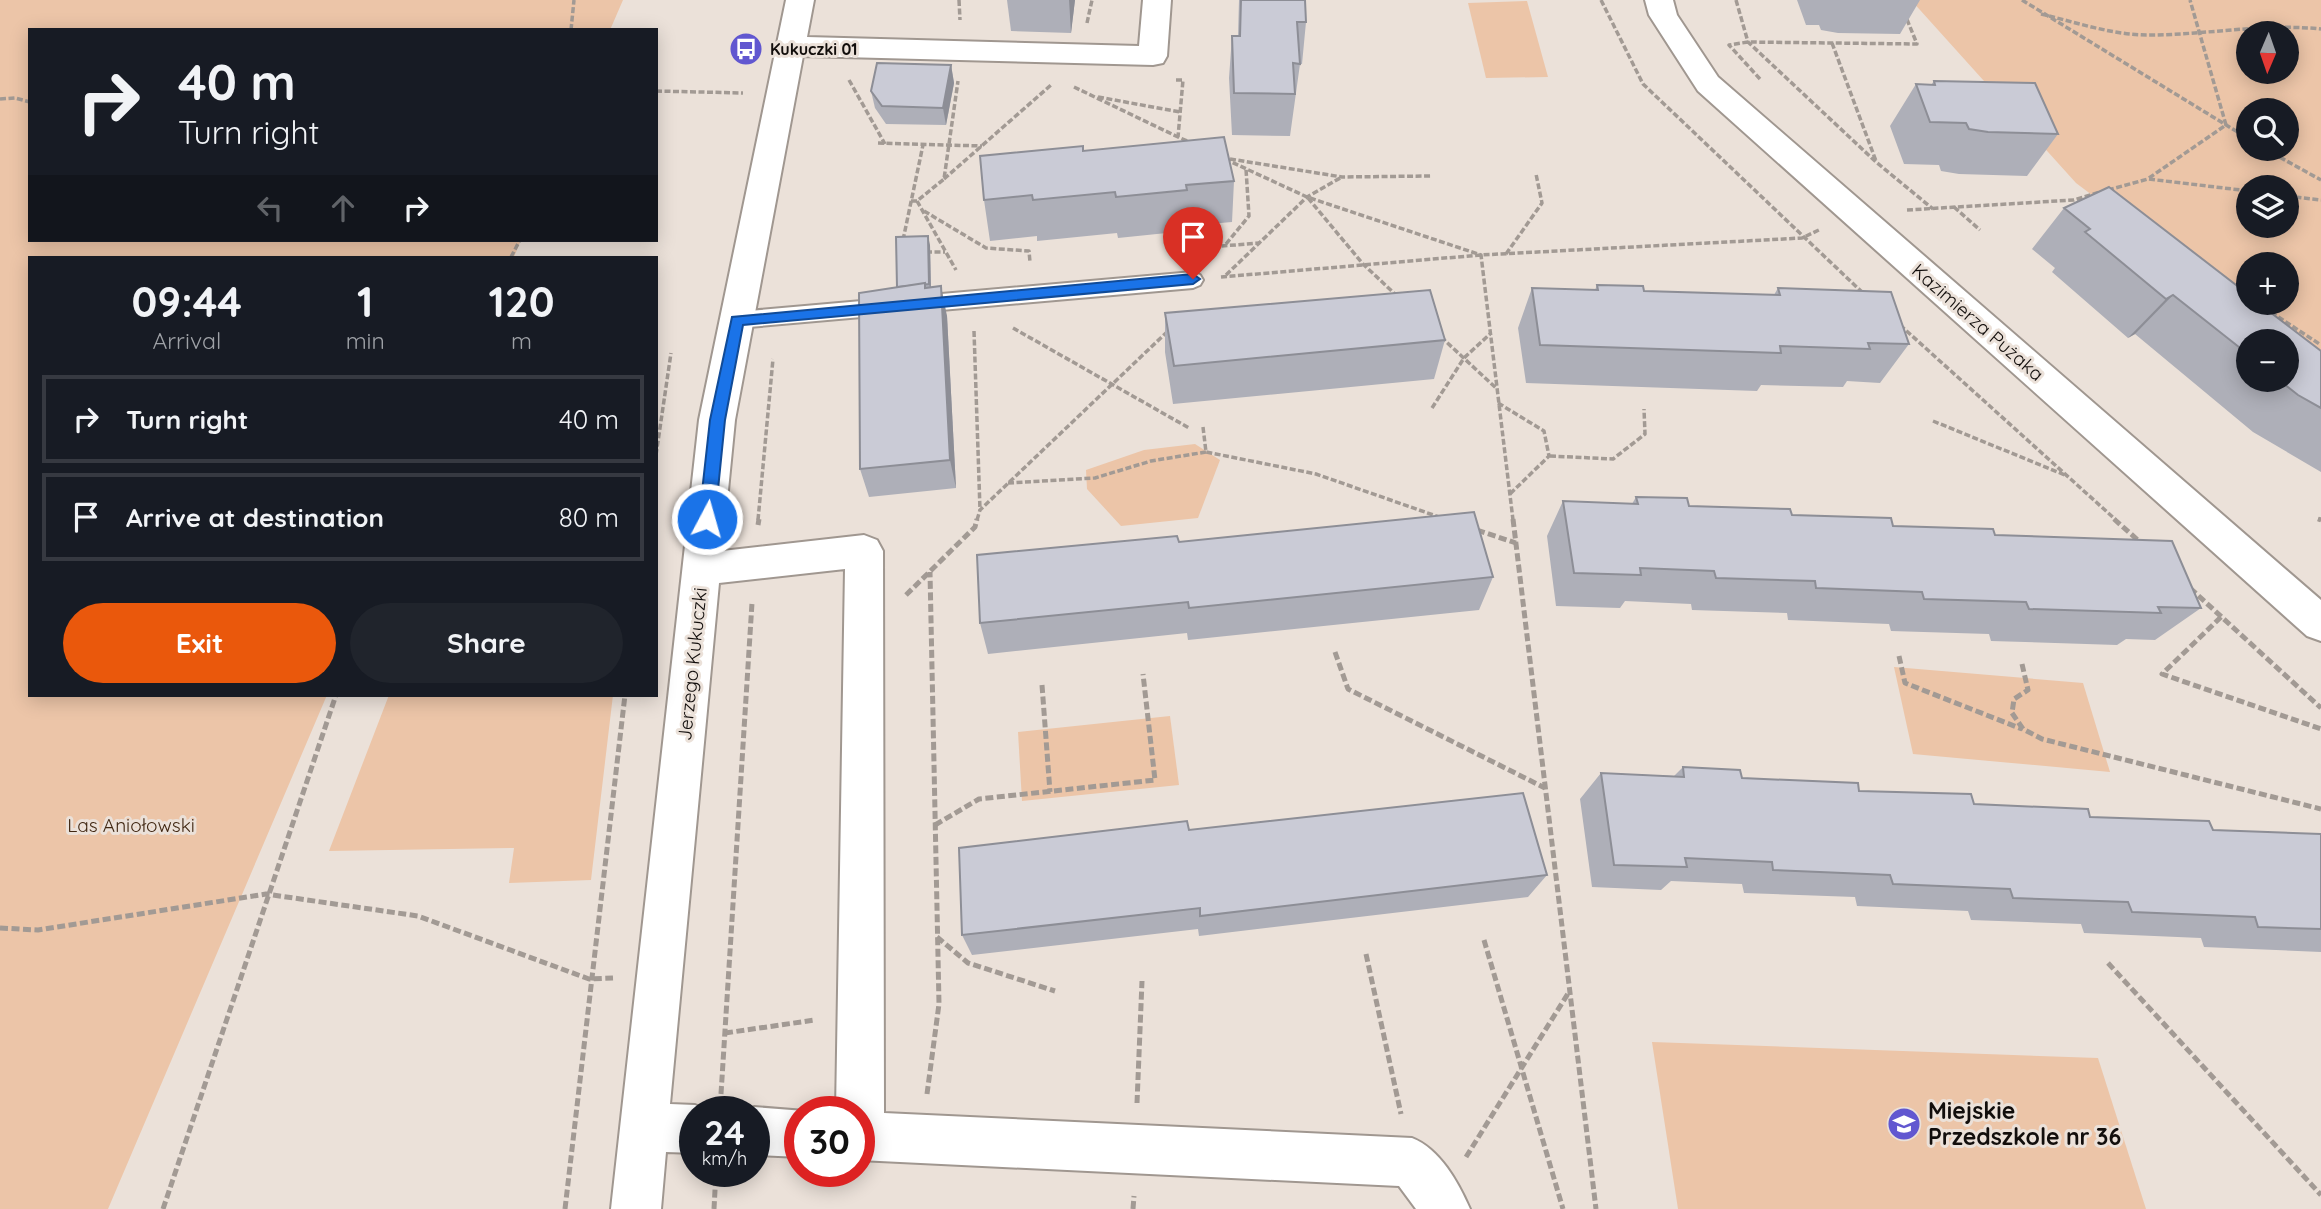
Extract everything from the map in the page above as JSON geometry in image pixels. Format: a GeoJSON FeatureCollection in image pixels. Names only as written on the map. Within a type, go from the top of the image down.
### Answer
{"type":"FeatureCollection","features":[{"type":"Feature","properties":{"kind":"street","name":"Jerzego Kukuczki"},"geometry":{"type":"LineString","coordinates":[[636,1209],[717,420],[800,0]]}},
{"type":"Feature","properties":{"kind":"street"},"geometry":{"type":"LineString","coordinates":[[791,46],[1153,56],[1157,0]]}},
{"type":"Feature","properties":{"kind":"street","name":"Kazimierza Pużaka"},"geometry":{"type":"LineString","coordinates":[[1659,0],[1663,15],[1708,84],[2321,624]]}},
{"type":"Feature","properties":{"kind":"street"},"geometry":{"type":"LineString","coordinates":[[702,569],[864,551],[860,1096]]}},
{"type":"Feature","properties":{"kind":"street"},"geometry":{"type":"LineString","coordinates":[[644,1127],[679,1128]]}},
{"type":"Feature","properties":{"kind":"street"},"geometry":{"type":"LineString","coordinates":[[875,1137],[1412,1162],[1442,1205]]}},
{"type":"Feature","properties":{"kind":"lane"},"geometry":{"type":"LineString","coordinates":[[737,320],[1193,279]]}},
{"type":"Feature","properties":{"kind":"path"},"geometry":{"type":"LineString","coordinates":[[570,28],[574,0]]}},
{"type":"Feature","properties":{"kind":"path"},"geometry":{"type":"LineString","coordinates":[[944,179],[963,51],[958,0]]}},
{"type":"Feature","properties":{"kind":"path"},"geometry":{"type":"LineString","coordinates":[[1601,0],[1643,84],[1802,238],[1873,301]]}},
{"type":"Feature","properties":{"kind":"path"},"geometry":{"type":"LineString","coordinates":[[1736,0],[1748,42],[1876,162],[1933,209]]}},
{"type":"Feature","properties":{"kind":"path"},"geometry":{"type":"LineString","coordinates":[[2022,0],[2236,131]]}},
{"type":"Feature","properties":{"kind":"path"},"geometry":{"type":"LineString","coordinates":[[2190,0],[2226,125]]}},
{"type":"Feature","properties":{"kind":"path"},"geometry":{"type":"LineString","coordinates":[[1748,42],[1917,44],[1903,11]]}},
{"type":"Feature","properties":{"kind":"path"},"geometry":{"type":"LineString","coordinates":[[2041,14],[2098,28],[2146,35],[2285,25],[2321,29]]}},
{"type":"Feature","properties":{"kind":"path"},"geometry":{"type":"LineString","coordinates":[[1832,43],[1876,162]]}},
{"type":"Feature","properties":{"kind":"path"},"geometry":{"type":"LineString","coordinates":[[914,201],[944,179],[1057,80],[1045,80]]}},
{"type":"Feature","properties":{"kind":"path"},"geometry":{"type":"LineString","coordinates":[[1169,80],[1183,80],[1178,137]]}},
{"type":"Feature","properties":{"kind":"path"},"geometry":{"type":"LineString","coordinates":[[1068,85],[1201,148]]}},
{"type":"Feature","properties":{"kind":"path"},"geometry":{"type":"LineString","coordinates":[[658,91],[782,94]]}},
{"type":"Feature","properties":{"kind":"path"},"geometry":{"type":"LineString","coordinates":[[1090,95],[1180,113]]}},
{"type":"Feature","properties":{"kind":"path"},"geometry":{"type":"LineString","coordinates":[[0,99],[15,98],[28,101]]}},
{"type":"Feature","properties":{"kind":"path"},"geometry":{"type":"LineString","coordinates":[[1193,279],[1481,255],[1802,238],[1856,214],[2074,200],[2148,179],[2226,125]]}},
{"type":"Feature","properties":{"kind":"path"},"geometry":{"type":"LineString","coordinates":[[878,144],[982,146]]}},
{"type":"Feature","properties":{"kind":"path"},"geometry":{"type":"LineString","coordinates":[[901,251],[914,201],[923,145]]}},
{"type":"Feature","properties":{"kind":"path"},"geometry":{"type":"LineString","coordinates":[[1430,176],[1342,177],[1224,159],[1307,197],[1481,255]]}},
{"type":"Feature","properties":{"kind":"path"},"geometry":{"type":"LineString","coordinates":[[2287,161],[2321,180]]}},
{"type":"Feature","properties":{"kind":"path"},"geometry":{"type":"LineString","coordinates":[[1226,245],[1249,216],[1246,169]]}},
{"type":"Feature","properties":{"kind":"path"},"geometry":{"type":"LineString","coordinates":[[1506,254],[1542,203],[1536,174]]}},
{"type":"Feature","properties":{"kind":"path"},"geometry":{"type":"LineString","coordinates":[[1216,285],[1307,197],[1342,177]]}},
{"type":"Feature","properties":{"kind":"path"},"geometry":{"type":"LineString","coordinates":[[2148,179],[2236,189]]}},
{"type":"Feature","properties":{"kind":"path"},"geometry":{"type":"LineString","coordinates":[[1307,197],[1363,264],[1403,302]]}},
{"type":"Feature","properties":{"kind":"path"},"geometry":{"type":"LineString","coordinates":[[2299,197],[2321,200]]}},
{"type":"Feature","properties":{"kind":"path"},"geometry":{"type":"LineString","coordinates":[[2074,200],[2085,204]]}},
{"type":"Feature","properties":{"kind":"path"},"geometry":{"type":"LineString","coordinates":[[863,637],[975,527],[980,510],[972,300],[922,210],[914,201]]}},
{"type":"Feature","properties":{"kind":"path"},"geometry":{"type":"LineString","coordinates":[[1954,207],[1980,230]]}},
{"type":"Feature","properties":{"kind":"path"},"geometry":{"type":"LineString","coordinates":[[922,210],[986,248],[1029,251],[1030,262]]}},
{"type":"Feature","properties":{"kind":"path"},"geometry":{"type":"LineString","coordinates":[[923,251],[946,252]]}},
{"type":"Feature","properties":{"kind":"path"},"geometry":{"type":"LineString","coordinates":[[1481,255],[1596,1209]]}},
{"type":"Feature","properties":{"kind":"path"},"geometry":{"type":"LineString","coordinates":[[2275,315],[2321,345]]}},
{"type":"Feature","properties":{"kind":"path"},"geometry":{"type":"LineString","coordinates":[[1893,319],[2150,552]]}},
{"type":"Feature","properties":{"kind":"path"},"geometry":{"type":"LineString","coordinates":[[1001,329],[1014,328],[1189,428]]}},
{"type":"Feature","properties":{"kind":"path"},"geometry":{"type":"LineString","coordinates":[[974,331],[987,330]]}},
{"type":"Feature","properties":{"kind":"path"},"geometry":{"type":"LineString","coordinates":[[980,510],[1169,330]]}},
{"type":"Feature","properties":{"kind":"path"},"geometry":{"type":"LineString","coordinates":[[1433,330],[1497,388]]}},
{"type":"Feature","properties":{"kind":"path"},"geometry":{"type":"LineString","coordinates":[[1432,408],[1464,358],[1490,333]]}},
{"type":"Feature","properties":{"kind":"path"},"geometry":{"type":"LineString","coordinates":[[658,441],[671,353]]}},
{"type":"Feature","properties":{"kind":"path"},"geometry":{"type":"LineString","coordinates":[[1499,403],[1544,431],[1549,456]]}},
{"type":"Feature","properties":{"kind":"path"},"geometry":{"type":"LineString","coordinates":[[1510,494],[1549,456],[1613,459],[1645,434],[1644,409]]}},
{"type":"Feature","properties":{"kind":"path"},"geometry":{"type":"LineString","coordinates":[[1933,421],[2068,477]]}},
{"type":"Feature","properties":{"kind":"path"},"geometry":{"type":"LineString","coordinates":[[1203,427],[1206,452]]}},
{"type":"Feature","properties":{"kind":"path"},"geometry":{"type":"LineString","coordinates":[[1008,483],[1095,478],[1151,461],[1206,452],[1316,474],[1453,522]]}},
{"type":"Feature","properties":{"kind":"path"},"geometry":{"type":"LineString","coordinates":[[1466,526],[1516,543]]}},
{"type":"Feature","properties":{"kind":"path"},"geometry":{"type":"LineString","coordinates":[[921,1139],[939,1004],[930,571]]}},
{"type":"Feature","properties":{"kind":"path"},"geometry":{"type":"LineString","coordinates":[[2180,580],[2321,708]]}},
{"type":"Feature","properties":{"kind":"path"},"geometry":{"type":"LineString","coordinates":[[2221,617],[2162,674],[2321,729]]}},
{"type":"Feature","properties":{"kind":"path"},"geometry":{"type":"LineString","coordinates":[[1335,652],[1348,689],[1545,788]]}},
{"type":"Feature","properties":{"kind":"path"},"geometry":{"type":"LineString","coordinates":[[1899,656],[1905,683],[2042,739],[2321,809]]}},
{"type":"Feature","properties":{"kind":"path"},"geometry":{"type":"LineString","coordinates":[[2022,664],[2028,690],[2014,699],[2012,713],[2023,729]]}},
{"type":"Feature","properties":{"kind":"path"},"geometry":{"type":"LineString","coordinates":[[935,826],[979,799],[1155,780],[1143,674]]}},
{"type":"Feature","properties":{"kind":"path"},"geometry":{"type":"LineString","coordinates":[[1042,685],[1050,792]]}},
{"type":"Feature","properties":{"kind":"path"},"geometry":{"type":"LineString","coordinates":[[163,1209],[266,894],[335,697]]}},
{"type":"Feature","properties":{"kind":"path"},"geometry":{"type":"LineString","coordinates":[[565,1209],[589,979],[625,697]]}},
{"type":"Feature","properties":{"kind":"path"},"geometry":{"type":"LineString","coordinates":[[0,928],[38,930],[266,894],[418,916],[589,979],[659,975]]}},
{"type":"Feature","properties":{"kind":"path"},"geometry":{"type":"LineString","coordinates":[[937,937],[968,963],[1055,990]]}},
{"type":"Feature","properties":{"kind":"path"},"geometry":{"type":"LineString","coordinates":[[1484,940],[1563,1209]]}},
{"type":"Feature","properties":{"kind":"path"},"geometry":{"type":"LineString","coordinates":[[1366,954],[1412,1162]]}},
{"type":"Feature","properties":{"kind":"path"},"geometry":{"type":"LineString","coordinates":[[2108,963],[2321,1195]]}},
{"type":"Feature","properties":{"kind":"path"},"geometry":{"type":"LineString","coordinates":[[1133,1209],[1142,981]]}},
{"type":"Feature","properties":{"kind":"path"},"geometry":{"type":"LineString","coordinates":[[1442,1205],[1570,991]]}},
{"type":"Feature","properties":{"kind":"path"},"geometry":{"type":"LineString","coordinates":[[725,1033],[861,1014]]}},
{"type":"Feature","properties":{"kind":"path"},"geometry":{"type":"LineString","coordinates":[[714,1209],[715,1187]]}},
{"type":"Feature","properties":{"kind":"green space","name":"Las Aniołowski"},"geometry":{"type":"Polygon","coordinates":[[[0,0],[623,0],[611,28],[28,28],[28,242],[520,242],[514,256],[28,256],[28,697],[326,697],[108,1209],[0,1209],[0,0]]]}},
{"type":"Feature","properties":{"kind":"green space"},"geometry":{"type":"Polygon","coordinates":[[[1911,0],[2321,0],[2321,367],[2299,350],[2299,329],[2270,329],[2252,315],[2299,315],[2299,252],[2236,252],[2236,303],[2076,183],[1911,0]]]}},
{"type":"Feature","properties":{"kind":"green space"},"geometry":{"type":"Polygon","coordinates":[[[1527,1],[1548,77],[1486,78],[1468,3],[1527,1]]]}},
{"type":"Feature","properties":{"kind":"green space"},"geometry":{"type":"Polygon","coordinates":[[[1195,444],[1220,460],[1198,518],[1121,526],[1087,489],[1086,470],[1144,450],[1195,444]]]}},
{"type":"Feature","properties":{"kind":"green space"},"geometry":{"type":"Polygon","coordinates":[[[1894,667],[2083,683],[2110,772],[1913,754],[1894,667]]]}},
{"type":"Feature","properties":{"kind":"green space"},"geometry":{"type":"Polygon","coordinates":[[[388,697],[613,697],[591,880],[509,883],[514,848],[329,851],[388,697]]]}},
{"type":"Feature","properties":{"kind":"green space"},"geometry":{"type":"Polygon","coordinates":[[[1170,716],[1179,785],[1022,801],[1018,732],[1170,716]]]}},
{"type":"Feature","properties":{"kind":"green space","name":"Miejskie Przedszkole nr 36"},"geometry":{"type":"Polygon","coordinates":[[[1652,1042],[2098,1058],[2146,1209],[1678,1209],[1652,1042]]]}},
{"type":"Feature","properties":{"kind":"building"},"geometry":{"type":"Polygon","coordinates":[[[1241,0],[1305,0],[1306,22],[1297,22],[1300,64],[1293,63],[1295,94],[1234,93],[1232,36],[1240,36],[1241,0]]]}},
{"type":"Feature","properties":{"kind":"building"},"geometry":{"type":"Polygon","coordinates":[[[877,63],[951,65],[943,108],[882,106],[871,91],[877,63]]]}},
{"type":"Feature","properties":{"kind":"building"},"geometry":{"type":"Polygon","coordinates":[[[1934,81],[2035,83],[2058,134],[1988,132],[1969,129],[1966,123],[1930,122],[1916,84],[1935,85],[1934,81]]]}},
{"type":"Feature","properties":{"kind":"building"},"geometry":{"type":"Polygon","coordinates":[[[1224,137],[1234,181],[1186,185],[1187,190],[1116,197],[1115,192],[1033,200],[1032,195],[984,200],[980,156],[1083,146],[1083,151],[1224,137]]]}},
{"type":"Feature","properties":{"kind":"building"},"geometry":{"type":"Polygon","coordinates":[[[2109,187],[2236,285],[2236,315],[2274,315],[2292,329],[2236,329],[2236,345],[2173,295],[2166,299],[2085,232],[2090,229],[2064,208],[2109,187]]]}},
{"type":"Feature","properties":{"kind":"building"},"geometry":{"type":"Polygon","coordinates":[[[928,236],[929,284],[897,287],[896,237],[928,236]]]}},
{"type":"Feature","properties":{"kind":"building"},"geometry":{"type":"Polygon","coordinates":[[[925,283],[925,288],[941,286],[950,460],[860,469],[859,293],[925,283]]]}},
{"type":"Feature","properties":{"kind":"building"},"geometry":{"type":"Polygon","coordinates":[[[1597,285],[1643,286],[1644,291],[1780,295],[1778,288],[1891,292],[1909,344],[1868,343],[1870,349],[1780,346],[1781,353],[1540,345],[1532,288],[1598,290],[1597,285]]]}},
{"type":"Feature","properties":{"kind":"building"},"geometry":{"type":"Polygon","coordinates":[[[1430,290],[1445,340],[1174,366],[1165,313],[1430,290]]]}},
{"type":"Feature","properties":{"kind":"building"},"geometry":{"type":"Polygon","coordinates":[[[2299,334],[2321,351],[2321,408],[2294,392],[2299,392],[2299,334]]]}},
{"type":"Feature","properties":{"kind":"building"},"geometry":{"type":"Polygon","coordinates":[[[1636,497],[1687,498],[1689,506],[1790,509],[1792,515],[1891,518],[1893,526],[1993,529],[1995,535],[2172,541],[2201,608],[2158,607],[2161,613],[2029,609],[2026,602],[1924,599],[1922,592],[1816,588],[1815,581],[1716,578],[1714,571],[1640,568],[1641,575],[1574,573],[1563,501],[1638,504],[1636,497]]]}},
{"type":"Feature","properties":{"kind":"building"},"geometry":{"type":"Polygon","coordinates":[[[1474,512],[1493,577],[1189,608],[1188,602],[980,623],[977,555],[1177,536],[1179,542],[1474,512]]]}},
{"type":"Feature","properties":{"kind":"building"},"geometry":{"type":"Polygon","coordinates":[[[1683,767],[1740,770],[1742,778],[1858,783],[1859,791],[1971,794],[1974,804],[2088,809],[2090,817],[2209,821],[2213,830],[2321,834],[2321,929],[2258,927],[2255,917],[2132,912],[2128,902],[2013,898],[2010,889],[1893,884],[1890,875],[1773,870],[1772,862],[1685,858],[1687,867],[1614,865],[1601,773],[1684,777],[1683,767]]]}},
{"type":"Feature","properties":{"kind":"building"},"geometry":{"type":"Polygon","coordinates":[[[1523,793],[1547,875],[1200,916],[1200,908],[962,935],[959,848],[1187,821],[1189,830],[1523,793]]]}},
{"type":"Feature","properties":{"kind":"place","name":"Kukuczki 01"},"geometry":{"type":"Point","coordinates":[746,49]}},
{"type":"Feature","properties":{"kind":"place","name":"Miejskie Przedszkole nr 36"},"geometry":{"type":"Point","coordinates":[1904,1124]}},
{"type":"Feature","properties":{"kind":"route"},"geometry":{"type":"LineString","coordinates":[[707,519],[717,420],[737,320],[1193,279]]}}]}
